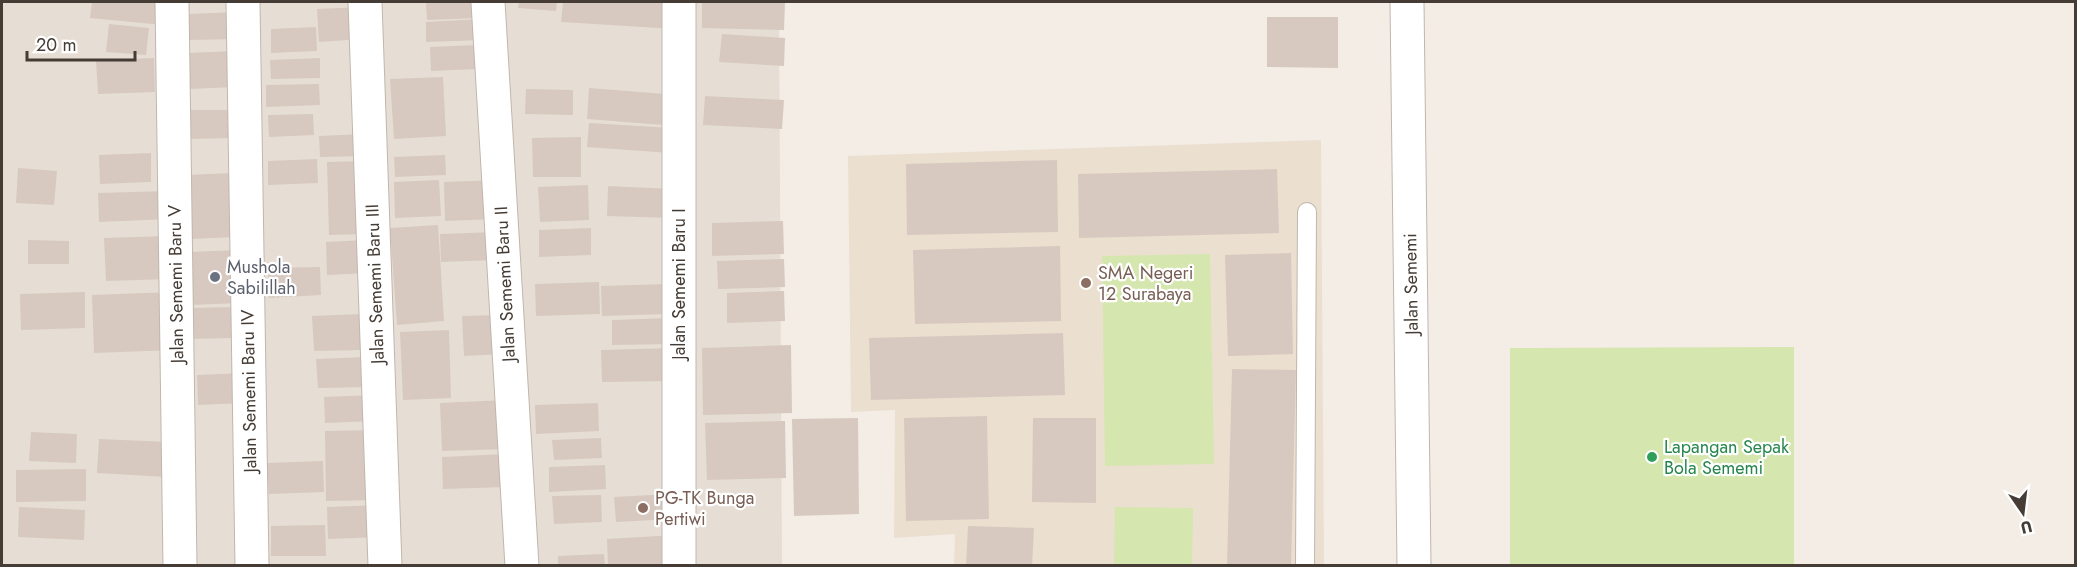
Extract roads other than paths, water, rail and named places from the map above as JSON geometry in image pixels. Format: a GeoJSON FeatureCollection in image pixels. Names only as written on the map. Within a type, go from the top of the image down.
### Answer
{"type":"FeatureCollection","features":[{"type":"Feature","properties":{"kind":"street","name":"Jalan Sememi Baru V"},"geometry":{"type":"LineString","coordinates":[[172,2],[180,566]]}},
{"type":"Feature","properties":{"kind":"street","name":"Jalan Sememi Baru IV"},"geometry":{"type":"LineString","coordinates":[[243,2],[252,566]]}},
{"type":"Feature","properties":{"kind":"street","name":"Jalan Sememi Baru III"},"geometry":{"type":"LineString","coordinates":[[365,2],[385,566]]}},
{"type":"Feature","properties":{"kind":"street","name":"Jalan Sememi Baru II"},"geometry":{"type":"LineString","coordinates":[[488,2],[522,566]]}},
{"type":"Feature","properties":{"kind":"street","name":"Jalan Sememi Baru I"},"geometry":{"type":"LineString","coordinates":[[679,2],[679,566]]}},
{"type":"Feature","properties":{"kind":"street","name":"Jalan Sememi"},"geometry":{"type":"LineString","coordinates":[[1407,2],[1414,566]]}},
{"type":"Feature","properties":{"kind":"lane"},"geometry":{"type":"LineString","coordinates":[[1305,566],[1307,212]]}},
{"type":"Feature","properties":{"kind":"place","name":"Mushola Sabilillah"},"geometry":{"type":"Point","coordinates":[215,277]}},
{"type":"Feature","properties":{"kind":"place","name":"SMA Negeri 12 Surabaya"},"geometry":{"type":"Point","coordinates":[1086,283]}},
{"type":"Feature","properties":{"kind":"place","name":"Lapangan Sepak Bola Sememi"},"geometry":{"type":"Point","coordinates":[1652,457]}},
{"type":"Feature","properties":{"kind":"place","name":"PG-TK Bunga Pertiwi"},"geometry":{"type":"Point","coordinates":[643,508]}}]}
